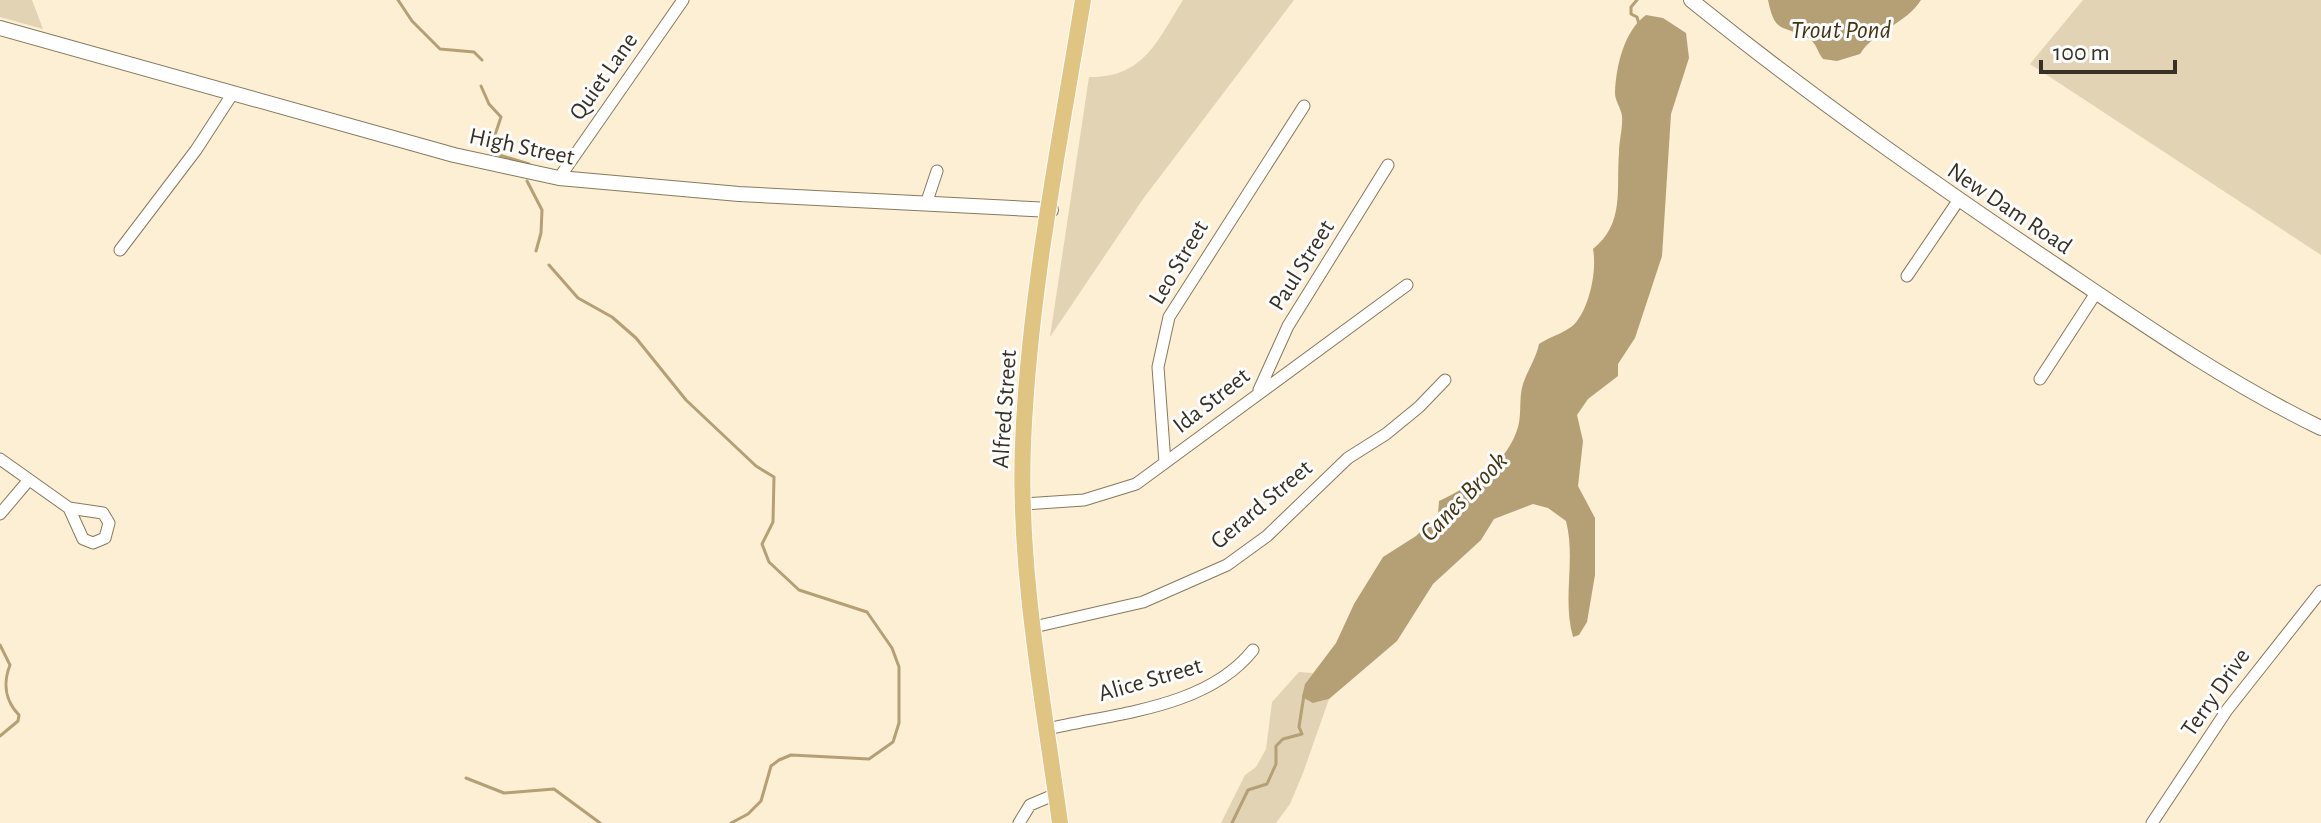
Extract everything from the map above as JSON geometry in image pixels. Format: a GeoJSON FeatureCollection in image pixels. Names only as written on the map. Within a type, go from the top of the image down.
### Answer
{"type":"FeatureCollection","features":[{"type":"Feature","properties":{"kind":"main road","name":"Alfred Street"},"geometry":{"type":"LineString","coordinates":[[1060,823],[1034,627],[1024,504],[1023,445],[1028,374],[1083,0]]}},
{"type":"Feature","properties":{"kind":"street","name":"Quiet Lane"},"geometry":{"type":"LineString","coordinates":[[559,178],[683,0]]}},
{"type":"Feature","properties":{"kind":"street","name":"New Dam Road"},"geometry":{"type":"LineString","coordinates":[[1691,0],[1803,89],[1958,201],[2261,399],[2321,428]]}},
{"type":"Feature","properties":{"kind":"street","name":"High Street"},"geometry":{"type":"LineString","coordinates":[[0,28],[474,160],[559,178],[663,189],[1051,210]]}},
{"type":"Feature","properties":{"kind":"street"},"geometry":{"type":"LineString","coordinates":[[120,250],[196,150],[233,93]]}},
{"type":"Feature","properties":{"kind":"street","name":"Leo Street"},"geometry":{"type":"LineString","coordinates":[[1165,463],[1158,367],[1169,317],[1304,106]]}},
{"type":"Feature","properties":{"kind":"street","name":"Paul Street"},"geometry":{"type":"LineString","coordinates":[[1259,391],[1288,326],[1388,165]]}},
{"type":"Feature","properties":{"kind":"street"},"geometry":{"type":"LineString","coordinates":[[926,204],[937,171]]}},
{"type":"Feature","properties":{"kind":"street"},"geometry":{"type":"LineString","coordinates":[[1907,276],[1958,201]]}},
{"type":"Feature","properties":{"kind":"street","name":"Ida Street"},"geometry":{"type":"LineString","coordinates":[[1024,504],[1105,497],[1136,484],[1407,285]]}},
{"type":"Feature","properties":{"kind":"street"},"geometry":{"type":"LineString","coordinates":[[2040,379],[2096,293]]}},
{"type":"Feature","properties":{"kind":"street","name":"Gerard Street"},"geometry":{"type":"LineString","coordinates":[[1034,627],[1143,602],[1227,565],[1267,536],[1348,458],[1386,434],[1445,380]]}},
{"type":"Feature","properties":{"kind":"street"},"geometry":{"type":"LineString","coordinates":[[0,459],[69,508]]}},
{"type":"Feature","properties":{"kind":"street"},"geometry":{"type":"LineString","coordinates":[[0,514],[28,481]]}},
{"type":"Feature","properties":{"kind":"street","name":"Terry Drive"},"geometry":{"type":"LineString","coordinates":[[2152,823],[2227,710],[2321,591]]}},
{"type":"Feature","properties":{"kind":"street","name":"Alice Street"},"geometry":{"type":"LineString","coordinates":[[1048,729],[1208,687],[1235,670],[1253,650]]}},
{"type":"Feature","properties":{"kind":"street"},"geometry":{"type":"LineString","coordinates":[[1019,823],[1030,805],[1056,794]]}},
{"type":"Feature","properties":{"kind":"shaded area"},"geometry":{"type":"Polygon","coordinates":[[[0,0],[32,0],[43,29],[0,17],[0,0]]]}},
{"type":"Feature","properties":{"kind":"shaded area"},"geometry":{"type":"Polygon","coordinates":[[[1183,0],[1294,0],[1143,199],[1050,337],[1089,77],[1108,76],[1136,64],[1156,43],[1183,0]]]}},
{"type":"Feature","properties":{"kind":"shaded area"},"geometry":{"type":"Polygon","coordinates":[[[2083,0],[2321,0],[2321,255],[2030,64],[2083,0]]]}},
{"type":"Feature","properties":{"kind":"shaded area"},"geometry":{"type":"Polygon","coordinates":[[[1299,672],[1313,673],[1305,684],[1313,703],[1329,699],[1290,804],[1276,823],[1221,823],[1245,775],[1256,767],[1266,749],[1272,702],[1299,672]]]}},
{"type":"Feature","properties":{"kind":"water","name":"Trout Pond"},"geometry":{"type":"Polygon","coordinates":[[[1768,0],[1921,0],[1860,54],[1837,61],[1823,59],[1811,40],[1780,26],[1773,18],[1768,0]]]}},
{"type":"Feature","properties":{"kind":"water"},"geometry":{"type":"Polygon","coordinates":[[[1646,15],[1663,18],[1686,33],[1689,58],[1671,114],[1662,256],[1635,338],[1618,364],[1618,376],[1588,399],[1577,415],[1583,441],[1578,486],[1595,518],[1595,575],[1587,622],[1579,635],[1573,637],[1566,521],[1548,508],[1533,504],[1494,519],[1481,540],[1433,584],[1397,641],[1329,699],[1313,703],[1302,697],[1305,684],[1336,643],[1354,604],[1383,557],[1416,536],[1438,515],[1439,501],[1474,482],[1503,456],[1518,427],[1523,384],[1539,344],[1574,325],[1586,306],[1594,267],[1593,249],[1610,228],[1617,205],[1622,120],[1615,93],[1619,61],[1632,30],[1646,15]]]}},
{"type":"Feature","properties":{"kind":"waterway"},"geometry":{"type":"LineString","coordinates":[[398,0],[412,21],[440,49],[474,52],[482,60]]}},
{"type":"Feature","properties":{"kind":"waterway","name":"Canes Brook"},"geometry":{"type":"LineString","coordinates":[[1637,0],[1631,7],[1631,14],[1637,17],[1639,24]]}},
{"type":"Feature","properties":{"kind":"waterway"},"geometry":{"type":"LineString","coordinates":[[481,86],[489,104],[501,117],[493,141],[496,154],[529,164]]}},
{"type":"Feature","properties":{"kind":"waterway"},"geometry":{"type":"LineString","coordinates":[[527,181],[542,210],[536,251]]}},
{"type":"Feature","properties":{"kind":"waterway"},"geometry":{"type":"LineString","coordinates":[[549,265],[578,298],[612,317],[636,338],[686,400],[756,466],[774,477],[773,522],[762,544],[769,562],[799,590],[867,612],[892,648],[899,667],[899,723],[893,742],[869,759],[791,755],[779,760],[771,766],[761,801],[748,814],[731,823]]}},
{"type":"Feature","properties":{"kind":"waterway"},"geometry":{"type":"LineString","coordinates":[[0,645],[10,665],[6,678],[8,698],[19,715],[18,721],[0,736]]}},
{"type":"Feature","properties":{"kind":"waterway","name":"Canes Brook"},"geometry":{"type":"LineString","coordinates":[[1232,823],[1248,790],[1267,784],[1276,764],[1276,746],[1283,739],[1302,734],[1299,727],[1304,695]]}},
{"type":"Feature","properties":{"kind":"waterway"},"geometry":{"type":"LineString","coordinates":[[466,778],[504,793],[554,789],[600,823]]}}]}
